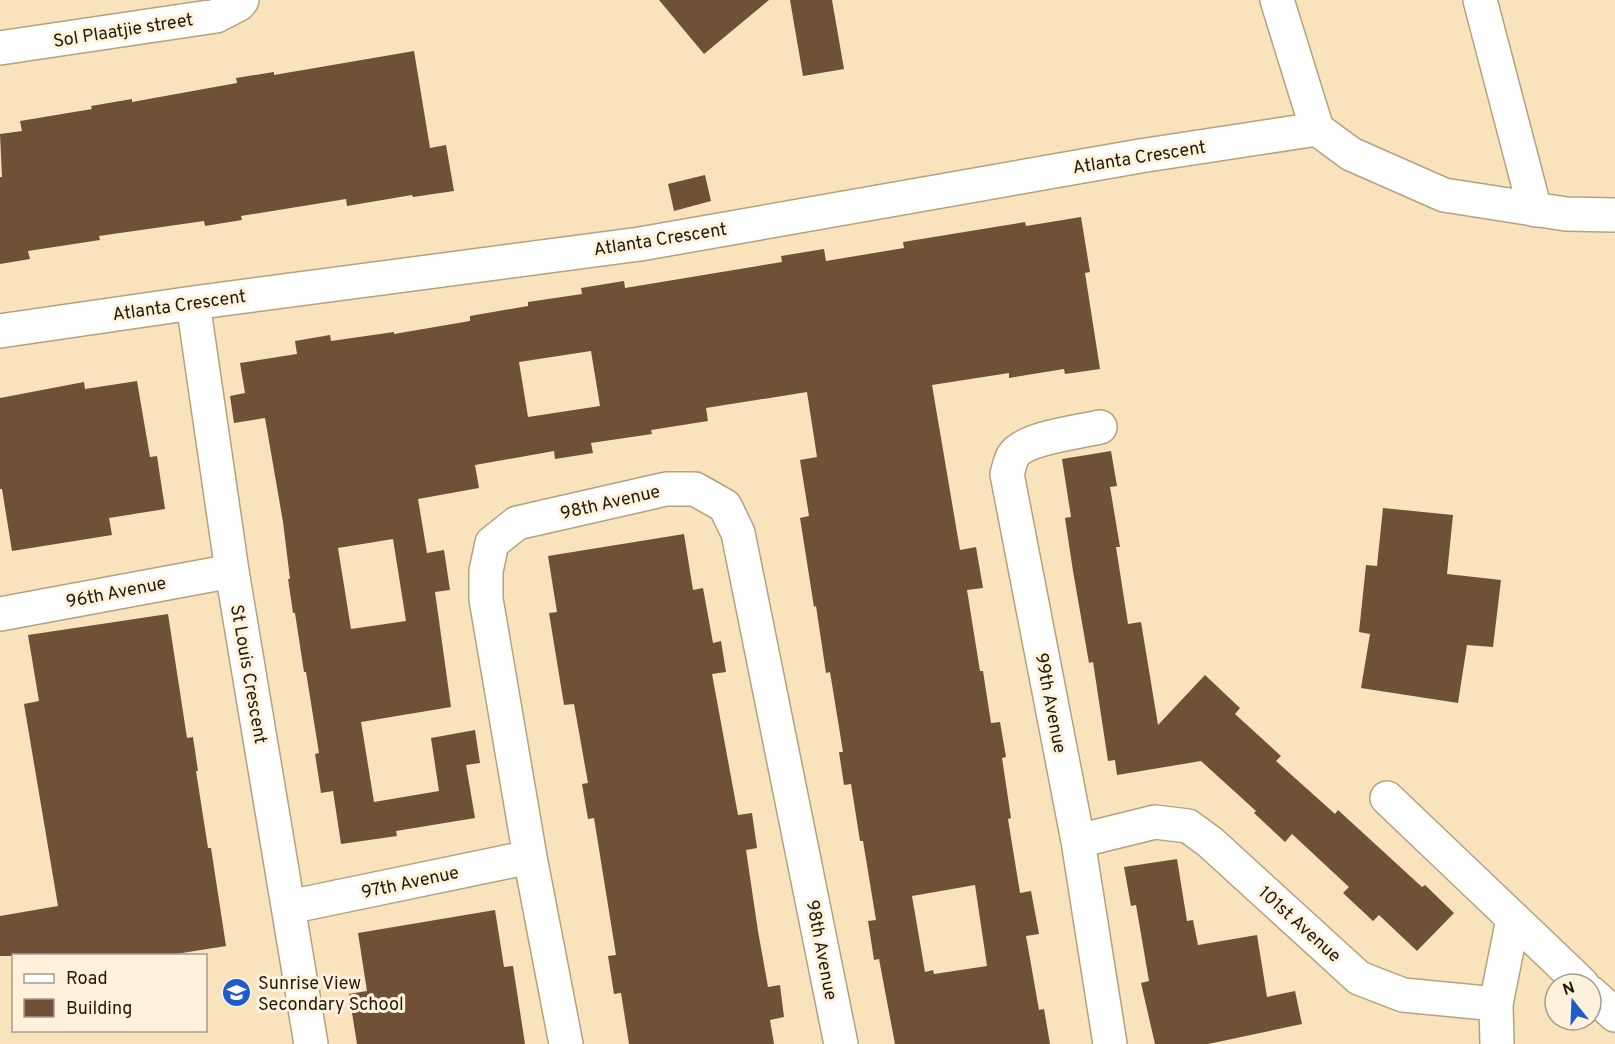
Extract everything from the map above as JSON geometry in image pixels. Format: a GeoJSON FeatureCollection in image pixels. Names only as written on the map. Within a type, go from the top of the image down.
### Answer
{"type":"FeatureCollection","features":[{"type":"Feature","properties":{"kind":"street","name":"Sol Plaatjie street"},"geometry":{"type":"LineString","coordinates":[[1,42],[216,16],[239,4],[242,0]]}},
{"type":"Feature","properties":{"kind":"street"},"geometry":{"type":"LineString","coordinates":[[1277,0],[1317,129],[1351,154],[1444,195],[1566,214],[1615,215]]}},
{"type":"Feature","properties":{"kind":"street"},"geometry":{"type":"LineString","coordinates":[[1480,0],[1535,210]]}},
{"type":"Feature","properties":{"kind":"street","name":"Atlanta Crescent"},"geometry":{"type":"LineString","coordinates":[[0,331],[640,244],[1140,156],[1317,129]]}},
{"type":"Feature","properties":{"kind":"street","name":"St Louis Crescent"},"geometry":{"type":"LineString","coordinates":[[193,303],[232,571],[311,1044]]}},
{"type":"Feature","properties":{"kind":"street","name":"99th Avenue"},"geometry":{"type":"LineString","coordinates":[[1100,427],[1045,439],[1022,447],[1013,456],[1007,474],[1078,841],[1110,1044]]}},
{"type":"Feature","properties":{"kind":"street","name":"98th Avenue"},"geometry":{"type":"LineString","coordinates":[[566,1044],[530,858],[486,599],[486,571],[492,543],[518,523],[666,489],[695,489],[724,506],[738,533],[841,1044]]}},
{"type":"Feature","properties":{"kind":"street","name":"96th Avenue"},"geometry":{"type":"LineString","coordinates":[[0,614],[232,571]]}},
{"type":"Feature","properties":{"kind":"street"},"geometry":{"type":"LineString","coordinates":[[1387,798],[1569,972]]}},
{"type":"Feature","properties":{"kind":"street","name":"101st Avenue"},"geometry":{"type":"LineString","coordinates":[[1078,841],[1155,822],[1188,826],[1210,842],[1359,978],[1403,995],[1496,1004]]}},
{"type":"Feature","properties":{"kind":"street","name":"97th Avenue"},"geometry":{"type":"LineString","coordinates":[[289,907],[530,858]]}},
{"type":"Feature","properties":{"kind":"street"},"geometry":{"type":"LineString","coordinates":[[1497,1044],[1496,1004],[1513,919]]}},
{"type":"Feature","properties":{"kind":"street"},"geometry":{"type":"LineString","coordinates":[[1603,1004],[1615,1016]]}},
{"type":"Feature","properties":{"kind":"building"},"geometry":{"type":"Polygon","coordinates":[[[659,0],[769,0],[704,54],[659,0]]]}},
{"type":"Feature","properties":{"kind":"building"},"geometry":{"type":"Polygon","coordinates":[[[790,0],[832,0],[844,69],[803,76],[790,0]]]}},
{"type":"Feature","properties":{"kind":"building"},"geometry":{"type":"Polygon","coordinates":[[[414,51],[430,148],[446,145],[454,191],[413,197],[412,195],[347,206],[346,199],[241,216],[242,220],[205,226],[204,221],[99,236],[100,240],[28,251],[30,259],[0,264],[0,177],[2,177],[0,134],[22,131],[20,121],[92,109],[91,106],[132,99],[132,102],[237,83],[236,78],[274,72],[274,75],[414,51]]]}},
{"type":"Feature","properties":{"kind":"building"},"geometry":{"type":"Polygon","coordinates":[[[705,175],[711,201],[674,211],[668,184],[705,175]]]}},
{"type":"Feature","properties":{"kind":"building"},"geometry":{"type":"Polygon","coordinates":[[[1081,217],[1090,272],[1085,273],[1100,369],[1065,374],[1064,369],[1009,378],[1009,373],[932,385],[960,550],[976,547],[983,588],[967,590],[991,723],[1000,722],[1006,757],[1002,758],[1011,818],[1008,819],[1020,893],[1031,891],[1039,934],[1026,936],[1039,1010],[1044,1009],[1050,1044],[895,1044],[879,959],[874,960],[868,921],[876,920],[863,841],[860,841],[851,784],[844,785],[839,752],[843,752],[830,672],[826,673],[800,518],[809,516],[800,460],[817,457],[807,392],[706,408],[708,421],[651,430],[652,434],[591,443],[593,453],[555,459],[554,451],[475,465],[479,488],[418,499],[427,553],[444,550],[450,590],[435,592],[451,707],[361,722],[374,802],[439,791],[431,738],[475,730],[480,763],[466,765],[475,818],[396,831],[397,836],[341,844],[333,791],[321,793],[315,754],[319,753],[306,672],[304,672],[295,613],[293,613],[283,522],[265,418],[234,423],[230,396],[245,393],[240,363],[297,354],[295,341],[330,335],[331,341],[394,332],[394,334],[470,321],[470,316],[528,306],[528,302],[582,294],[581,288],[624,281],[625,288],[782,262],[781,256],[824,249],[826,261],[904,248],[903,242],[1025,222],[1026,226],[1081,217]],[[591,351],[519,362],[528,417],[600,406],[591,351]],[[393,539],[338,548],[351,629],[406,621],[393,539]],[[975,885],[912,896],[925,972],[933,970],[934,974],[987,966],[975,885]]]}},
{"type":"Feature","properties":{"kind":"building"},"geometry":{"type":"Polygon","coordinates":[[[137,381],[150,457],[157,456],[165,509],[109,518],[112,535],[12,551],[2,489],[0,489],[0,398],[84,382],[85,389],[137,381]]]}},
{"type":"Feature","properties":{"kind":"building"},"geometry":{"type":"Polygon","coordinates":[[[1111,451],[1117,486],[1110,487],[1120,547],[1116,547],[1128,624],[1141,622],[1158,725],[1205,675],[1240,708],[1235,714],[1281,756],[1276,761],[1335,814],[1338,810],[1422,887],[1425,885],[1454,913],[1417,951],[1379,915],[1373,921],[1343,893],[1349,887],[1292,834],[1285,842],[1254,813],[1256,811],[1201,761],[1117,775],[1115,760],[1108,761],[1093,662],[1089,663],[1073,571],[1065,518],[1071,517],[1062,459],[1111,451]]]}},
{"type":"Feature","properties":{"kind":"building"},"geometry":{"type":"Polygon","coordinates":[[[1383,508],[1453,515],[1447,574],[1501,580],[1493,647],[1467,645],[1458,703],[1361,688],[1370,634],[1359,632],[1366,565],[1377,566],[1383,508]]]}},
{"type":"Feature","properties":{"kind":"building"},"geometry":{"type":"Polygon","coordinates":[[[684,534],[693,590],[703,588],[713,643],[721,641],[726,672],[712,674],[738,815],[752,813],[757,848],[746,850],[758,931],[768,987],[780,985],[784,1017],[770,1020],[774,1044],[629,1044],[621,993],[614,994],[608,956],[616,955],[594,818],[588,819],[582,784],[588,783],[574,704],[564,705],[549,613],[557,612],[548,556],[684,534]]]}},
{"type":"Feature","properties":{"kind":"building"},"geometry":{"type":"Polygon","coordinates":[[[168,614],[187,738],[193,737],[208,848],[211,848],[226,946],[176,954],[12,954],[12,956],[0,956],[0,916],[58,906],[24,704],[39,701],[28,635],[168,614]]]}},
{"type":"Feature","properties":{"kind":"building"},"geometry":{"type":"Polygon","coordinates":[[[1177,859],[1187,921],[1193,920],[1198,945],[1257,935],[1267,997],[1295,991],[1302,1024],[1208,1044],[1155,1044],[1141,983],[1149,981],[1136,905],[1131,906],[1124,867],[1177,859]]]}},
{"type":"Feature","properties":{"kind":"building"},"geometry":{"type":"Polygon","coordinates":[[[495,910],[504,967],[513,966],[525,1044],[357,1044],[349,994],[367,991],[358,933],[495,910]]]}},
{"type":"Feature","properties":{"kind":"place","name":"Sunrise View Secondary School"},"geometry":{"type":"Point","coordinates":[237,993]}}]}
